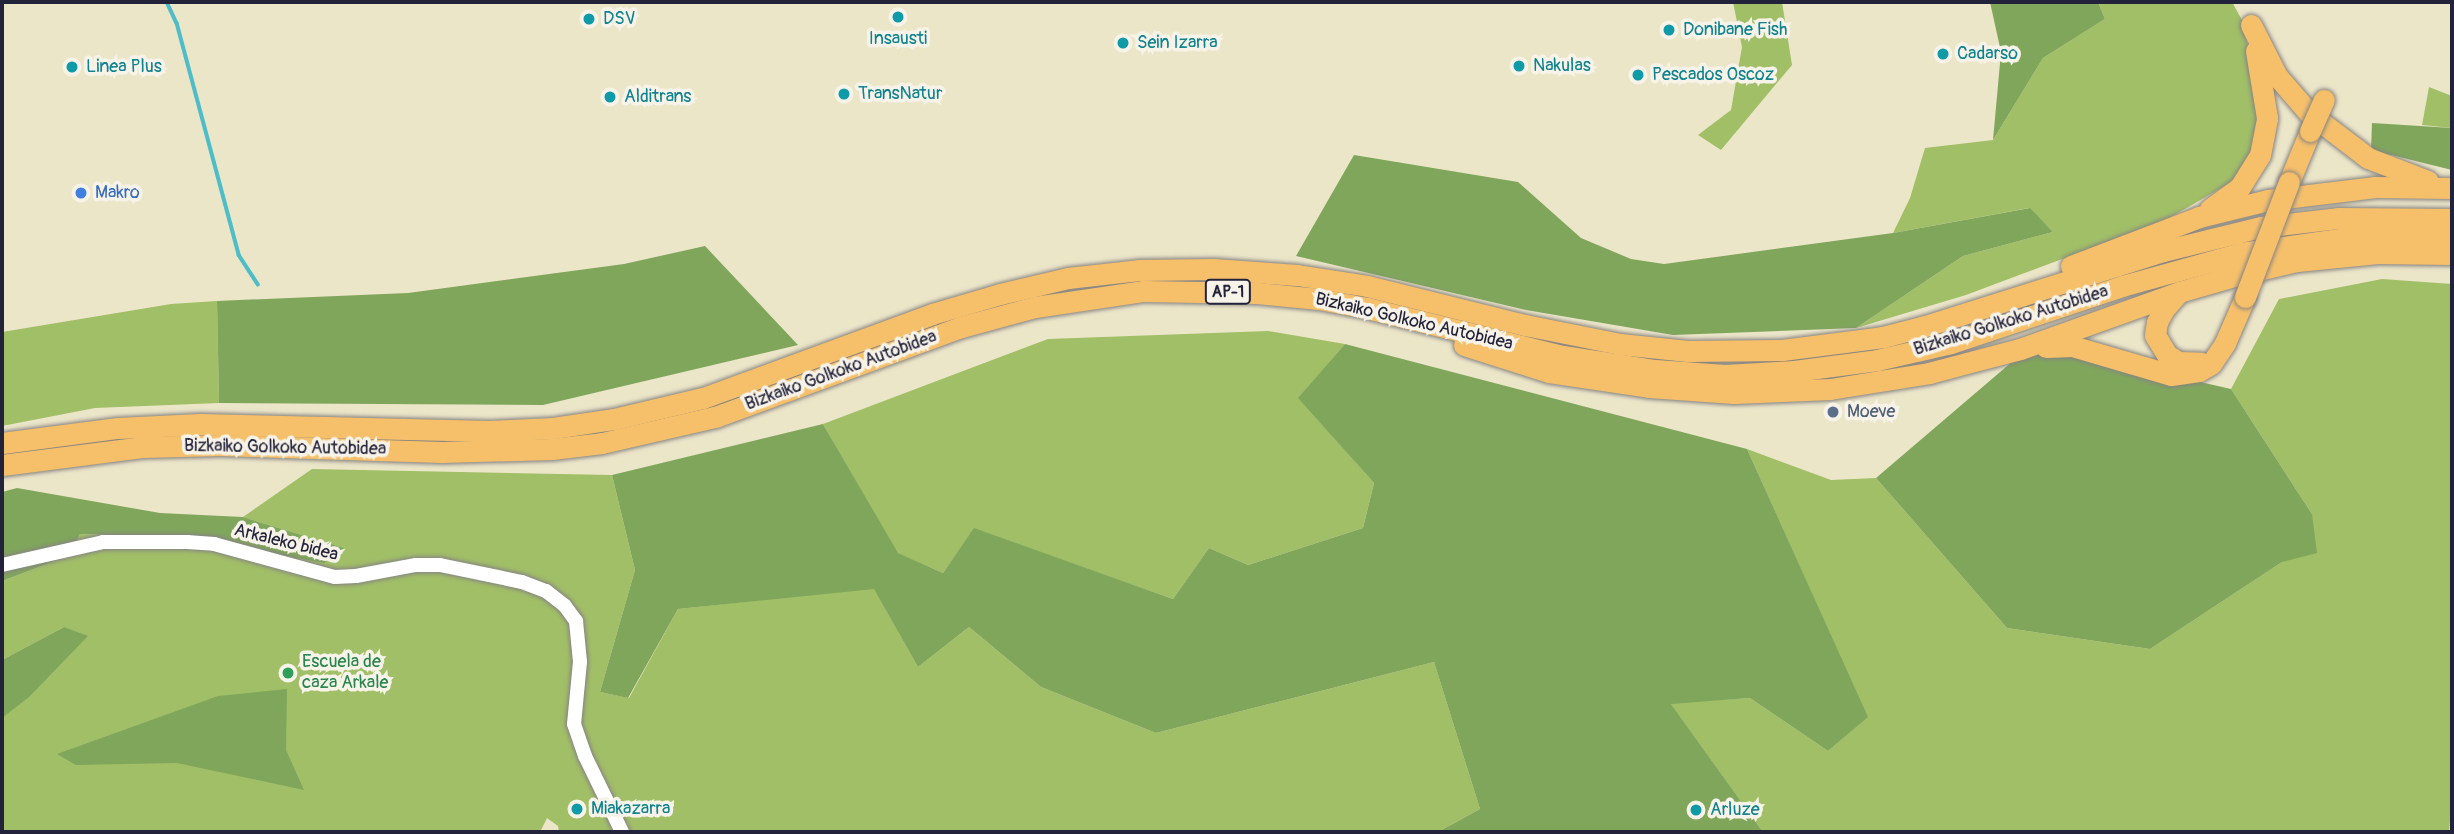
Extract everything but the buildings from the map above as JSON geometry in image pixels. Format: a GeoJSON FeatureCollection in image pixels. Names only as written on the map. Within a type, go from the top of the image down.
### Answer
{"type":"FeatureCollection","features":[{"type":"Feature","properties":{"kind":"highway"},"geometry":{"type":"LineString","coordinates":[[2199,217],[2240,187],[2254,167],[2263,145],[2267,118],[2251,24],[2277,76],[2309,113],[2368,158],[2446,187]]}},
{"type":"Feature","properties":{"kind":"highway"},"geometry":{"type":"LineString","coordinates":[[2020,349],[2072,346],[2171,375],[2199,371],[2216,358],[2245,297],[2289,182],[2328,94]]}},
{"type":"Feature","properties":{"kind":"highway"},"geometry":{"type":"LineString","coordinates":[[1971,313],[1985,299],[2199,217],[2313,192],[2446,187]]}},
{"type":"Feature","properties":{"kind":"highway","name":"Bizkaiko Golkoko Autobidea"},"geometry":{"type":"LineString","coordinates":[[2,443],[118,428],[200,424],[489,431],[553,428],[614,419],[703,398],[932,314],[1000,294],[1068,278],[1139,270],[1213,269],[1334,280],[1555,332],[1620,344],[1688,351],[1782,350],[1883,337],[1971,313],[2096,271],[2261,227],[2339,218],[2452,219]]}},
{"type":"Feature","properties":{"kind":"highway","name":"Bizkaiko Golkoko Autobidea"},"geometry":{"type":"LineString","coordinates":[[2,465],[142,447],[207,445],[442,452],[552,449],[602,443],[715,417],[961,327],[1035,307],[1144,291],[1256,293],[1319,299],[1588,361],[1681,373],[1752,374],[1844,365],[1907,354],[2019,322],[2187,267],[2281,246],[2345,238],[2452,239]]}},
{"type":"Feature","properties":{"kind":"highway"},"geometry":{"type":"LineString","coordinates":[[1319,299],[1352,317],[1465,345],[1549,372],[1649,387],[1734,393],[1830,389],[1929,373],[2020,349],[2179,292],[2297,261],[2378,253],[2452,254]]}},
{"type":"Feature","properties":{"kind":"highway"},"geometry":{"type":"LineString","coordinates":[[2179,292],[2157,322],[2155,335],[2160,345],[2167,355],[2186,365],[2216,358]]}},
{"type":"Feature","properties":{"kind":"street","name":"Arkaleko bidea"},"geometry":{"type":"LineString","coordinates":[[2,565],[103,542],[187,542],[237,550],[335,577],[416,565],[440,565],[522,582],[546,591],[565,606],[576,621],[580,662],[574,724],[585,757],[622,832]]}},
{"type":"Feature","properties":{"kind":"green space"},"geometry":{"type":"Polygon","coordinates":[[[1733,2],[1782,2],[1792,65],[1721,150],[1698,135],[1731,110],[1742,47],[1733,2]]]}},
{"type":"Feature","properties":{"kind":"green space"},"geometry":{"type":"Polygon","coordinates":[[[1990,2],[2098,2],[2105,19],[2043,58],[1993,140],[2001,52],[1990,2]]]}},
{"type":"Feature","properties":{"kind":"green space"},"geometry":{"type":"Polygon","coordinates":[[[2098,2],[2232,2],[2242,20],[2258,91],[2258,140],[2235,180],[2164,221],[1966,295],[1856,328],[1963,256],[2053,232],[2029,208],[1893,233],[1910,198],[1925,148],[1993,140],[2043,58],[2105,19],[2098,2]]]}},
{"type":"Feature","properties":{"kind":"green space"},"geometry":{"type":"Polygon","coordinates":[[[2429,87],[2452,96],[2452,128],[2422,125],[2429,87]]]}},
{"type":"Feature","properties":{"kind":"green space"},"geometry":{"type":"Polygon","coordinates":[[[2372,123],[2452,128],[2452,170],[2371,150],[2372,123]]]}},
{"type":"Feature","properties":{"kind":"green space"},"geometry":{"type":"Polygon","coordinates":[[[1354,155],[1518,182],[1581,238],[1631,259],[1664,264],[1893,233],[2030,208],[2053,232],[1963,256],[1856,328],[1673,335],[1526,310],[1296,256],[1354,155]]]}},
{"type":"Feature","properties":{"kind":"green space"},"geometry":{"type":"Polygon","coordinates":[[[705,246],[798,345],[543,405],[219,403],[217,301],[408,293],[624,264],[705,246]]]}},
{"type":"Feature","properties":{"kind":"green space"},"geometry":{"type":"Polygon","coordinates":[[[2382,279],[2452,284],[2452,802],[2449,832],[1763,832],[1670,703],[1750,698],[1828,751],[1867,717],[1747,449],[1831,480],[1876,478],[2007,628],[2150,649],[2282,562],[2312,514],[2231,389],[2279,299],[2382,279]]]}},
{"type":"Feature","properties":{"kind":"green space"},"geometry":{"type":"Polygon","coordinates":[[[217,301],[219,403],[95,408],[2,426],[2,332],[171,304],[217,301]]]}},
{"type":"Feature","properties":{"kind":"green space"},"geometry":{"type":"Polygon","coordinates":[[[1268,331],[1345,344],[1299,398],[1374,483],[1363,528],[1248,565],[1209,548],[1173,599],[974,529],[943,573],[897,553],[823,424],[1048,339],[1268,331]]]}},
{"type":"Feature","properties":{"kind":"green space"},"geometry":{"type":"Polygon","coordinates":[[[1345,344],[1747,449],[1868,717],[1828,751],[1750,698],[1671,704],[1763,832],[1438,832],[1480,809],[1434,662],[1156,733],[1041,687],[969,627],[918,667],[874,589],[678,609],[628,698],[600,692],[635,570],[612,475],[823,424],[898,553],[943,573],[974,528],[1173,599],[1209,548],[1248,565],[1363,528],[1374,483],[1298,398],[1345,344]]]}},
{"type":"Feature","properties":{"kind":"green space"},"geometry":{"type":"Polygon","coordinates":[[[2068,352],[2231,389],[2312,514],[2317,553],[2282,562],[2150,649],[2007,628],[1876,478],[2020,355],[2068,352]]]}},
{"type":"Feature","properties":{"kind":"green space"},"geometry":{"type":"Polygon","coordinates":[[[312,469],[612,475],[635,570],[600,692],[629,698],[678,609],[874,588],[918,667],[969,627],[1041,687],[1156,733],[1434,662],[1480,809],[1438,832],[559,832],[558,826],[547,818],[540,832],[2,832],[2,714],[64,627],[2,660],[2,581],[71,555],[80,534],[343,548],[243,517],[312,469]]]}},
{"type":"Feature","properties":{"kind":"green space"},"geometry":{"type":"Polygon","coordinates":[[[17,488],[160,513],[243,517],[344,548],[324,563],[186,538],[80,534],[71,555],[2,581],[2,492],[17,488]]]}},
{"type":"Feature","properties":{"kind":"green space"},"geometry":{"type":"Polygon","coordinates":[[[64,627],[88,636],[29,697],[2,718],[2,660],[64,627]]]}},
{"type":"Feature","properties":{"kind":"green space"},"geometry":{"type":"Polygon","coordinates":[[[287,689],[286,750],[304,790],[177,763],[76,765],[57,754],[218,696],[287,689]]]}},
{"type":"Feature","properties":{"kind":"waterway"},"geometry":{"type":"LineString","coordinates":[[167,2],[177,23],[239,255],[258,284]]}},
{"type":"Feature","properties":{"kind":"place","name":"Insausti"},"geometry":{"type":"Point","coordinates":[898,17]}},
{"type":"Feature","properties":{"kind":"place","name":"DSV"},"geometry":{"type":"Point","coordinates":[589,19]}},
{"type":"Feature","properties":{"kind":"place","name":"Donibane Fish"},"geometry":{"type":"Point","coordinates":[1669,30]}},
{"type":"Feature","properties":{"kind":"place","name":"Sein Izarra"},"geometry":{"type":"Point","coordinates":[1123,43]}},
{"type":"Feature","properties":{"kind":"place","name":"Cadarso"},"geometry":{"type":"Point","coordinates":[1943,54]}},
{"type":"Feature","properties":{"kind":"place","name":"Nakulas"},"geometry":{"type":"Point","coordinates":[1519,66]}},
{"type":"Feature","properties":{"kind":"place","name":"Linea Plus"},"geometry":{"type":"Point","coordinates":[72,67]}},
{"type":"Feature","properties":{"kind":"place","name":"Pescados Oscoz"},"geometry":{"type":"Point","coordinates":[1638,75]}},
{"type":"Feature","properties":{"kind":"place","name":"TransNatur"},"geometry":{"type":"Point","coordinates":[844,94]}},
{"type":"Feature","properties":{"kind":"place","name":"Alditrans"},"geometry":{"type":"Point","coordinates":[610,97]}},
{"type":"Feature","properties":{"kind":"place","name":"Makro"},"geometry":{"type":"Point","coordinates":[81,193]}},
{"type":"Feature","properties":{"kind":"place","name":"Moeve"},"geometry":{"type":"Point","coordinates":[1833,412]}},
{"type":"Feature","properties":{"kind":"place","name":"Escuela de caza Arkale"},"geometry":{"type":"Point","coordinates":[288,673]}},
{"type":"Feature","properties":{"kind":"place","name":"Miakazarra"},"geometry":{"type":"Point","coordinates":[577,809]}},
{"type":"Feature","properties":{"kind":"place","name":"Arluze"},"geometry":{"type":"Point","coordinates":[1696,810]}}]}
